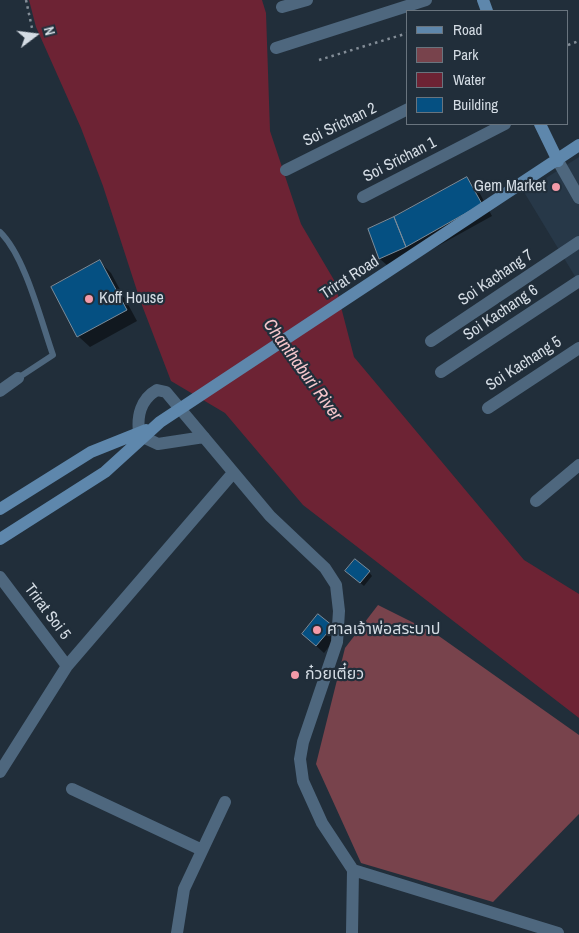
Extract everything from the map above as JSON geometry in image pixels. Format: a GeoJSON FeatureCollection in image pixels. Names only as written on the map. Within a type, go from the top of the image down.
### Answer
{"type":"FeatureCollection","features":[{"type":"Feature","properties":{"kind":"main road"},"geometry":{"type":"LineString","coordinates":[[540,125],[558,161]]}},
{"type":"Feature","properties":{"kind":"main road","name":"Trirat Road"},"geometry":{"type":"LineString","coordinates":[[0,509],[92,452],[141,434],[157,424],[579,146]]}},
{"type":"Feature","properties":{"kind":"main road","name":"Trirat Road"},"geometry":{"type":"LineString","coordinates":[[0,539],[105,472],[141,434]]}},
{"type":"Feature","properties":{"kind":"street"},"geometry":{"type":"LineString","coordinates":[[282,7],[307,0]]}},
{"type":"Feature","properties":{"kind":"street"},"geometry":{"type":"LineString","coordinates":[[276,48],[426,0]]}},
{"type":"Feature","properties":{"kind":"street","name":"Soi Srichan 2"},"geometry":{"type":"LineString","coordinates":[[286,170],[406,110]]}},
{"type":"Feature","properties":{"kind":"street","name":"Soi Srichan 1"},"geometry":{"type":"LineString","coordinates":[[363,197],[503,125]]}},
{"type":"Feature","properties":{"kind":"street"},"geometry":{"type":"LineString","coordinates":[[558,161],[579,198]]}},
{"type":"Feature","properties":{"kind":"street","name":"Soi Kachang 7"},"geometry":{"type":"LineString","coordinates":[[431,341],[579,242]]}},
{"type":"Feature","properties":{"kind":"street","name":"Soi Kachang 6"},"geometry":{"type":"LineString","coordinates":[[441,372],[579,280]]}},
{"type":"Feature","properties":{"kind":"street","name":"Soi Kachang 5"},"geometry":{"type":"LineString","coordinates":[[488,408],[579,348]]}},
{"type":"Feature","properties":{"kind":"street"},"geometry":{"type":"LineString","coordinates":[[0,391],[18,378]]}},
{"type":"Feature","properties":{"kind":"street"},"geometry":{"type":"LineString","coordinates":[[204,437],[158,444],[141,434],[138,418],[142,406],[152,393],[161,390],[170,396],[270,516],[325,568],[336,584],[339,611],[337,642],[303,742],[300,759],[303,781],[312,804],[353,870],[352,933]]}},
{"type":"Feature","properties":{"kind":"street"},"geometry":{"type":"LineString","coordinates":[[536,501],[579,465]]}},
{"type":"Feature","properties":{"kind":"street"},"geometry":{"type":"LineString","coordinates":[[2,766],[67,666],[233,472]]}},
{"type":"Feature","properties":{"kind":"street","name":"Trirat Soi 5"},"geometry":{"type":"LineString","coordinates":[[0,577],[67,666]]}},
{"type":"Feature","properties":{"kind":"street"},"geometry":{"type":"LineString","coordinates":[[72,789],[202,850]]}},
{"type":"Feature","properties":{"kind":"street"},"geometry":{"type":"LineString","coordinates":[[177,933],[184,890],[225,802]]}},
{"type":"Feature","properties":{"kind":"street"},"geometry":{"type":"LineString","coordinates":[[353,870],[558,933]]}},
{"type":"Feature","properties":{"kind":"lane"},"geometry":{"type":"LineString","coordinates":[[0,232],[11,244],[20,262],[53,355],[18,378]]}},
{"type":"Feature","properties":{"kind":"path"},"geometry":{"type":"LineString","coordinates":[[26,0],[32,28]]}},
{"type":"Feature","properties":{"kind":"path"},"geometry":{"type":"LineString","coordinates":[[319,60],[406,34]]}},
{"type":"Feature","properties":{"kind":"shaded area"},"geometry":{"type":"Polygon","coordinates":[[[579,157],[579,283],[524,192],[579,157]]]}},
{"type":"Feature","properties":{"kind":"green space"},"geometry":{"type":"Polygon","coordinates":[[[378,605],[436,634],[579,735],[579,814],[493,902],[361,863],[316,764],[345,648],[378,605]]]}},
{"type":"Feature","properties":{"kind":"water","name":"Chanthaburi River"},"geometry":{"type":"Polygon","coordinates":[[[29,0],[262,0],[266,13],[270,131],[301,224],[334,280],[354,357],[524,560],[579,594],[579,718],[303,505],[225,413],[171,381],[140,300],[103,186],[81,128],[36,27],[29,0]]]}},
{"type":"Feature","properties":{"kind":"building"},"geometry":{"type":"Polygon","coordinates":[[[467,177],[482,204],[406,247],[394,217],[467,177]]]}},
{"type":"Feature","properties":{"kind":"building"},"geometry":{"type":"Polygon","coordinates":[[[394,217],[406,247],[379,259],[368,229],[394,217]]]}},
{"type":"Feature","properties":{"kind":"building","name":"Koff House"},"geometry":{"type":"Polygon","coordinates":[[[100,260],[127,310],[77,337],[51,287],[100,260]]]}},
{"type":"Feature","properties":{"kind":"building"},"geometry":{"type":"Polygon","coordinates":[[[355,559],[370,571],[360,583],[345,571],[355,559]]]}},
{"type":"Feature","properties":{"kind":"building","name":"ศาลเจ้าพ่อสระบาป"},"geometry":{"type":"Polygon","coordinates":[[[318,614],[333,626],[316,646],[302,634],[318,614]]]}},
{"type":"Feature","properties":{"kind":"place","name":"Gem Market"},"geometry":{"type":"Point","coordinates":[556,187]}},
{"type":"Feature","properties":{"kind":"place","name":"Koff House"},"geometry":{"type":"Point","coordinates":[89,299]}},
{"type":"Feature","properties":{"kind":"place","name":"ศาลเจ้าพ่อสระบาป"},"geometry":{"type":"Point","coordinates":[317,630]}},
{"type":"Feature","properties":{"kind":"place","name":"ก๋วยเตี๋ยว"},"geometry":{"type":"Point","coordinates":[295,675]}}]}
